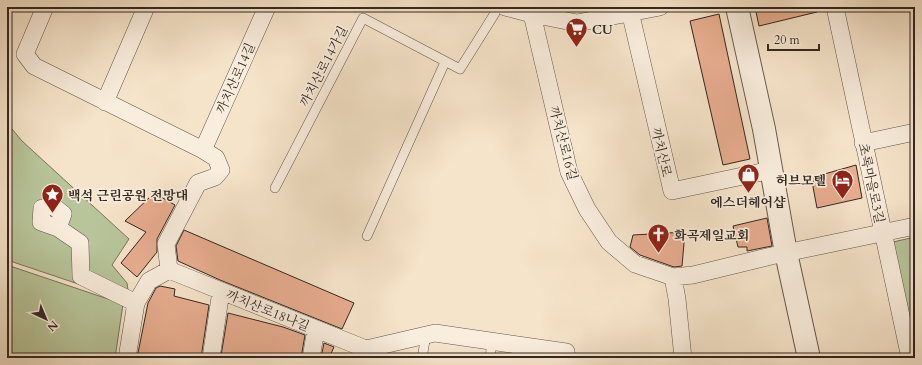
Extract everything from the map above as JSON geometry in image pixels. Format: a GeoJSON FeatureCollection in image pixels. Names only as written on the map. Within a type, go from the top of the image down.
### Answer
{"type":"FeatureCollection","features":[{"type":"Feature","properties":{"kind":"street"},"geometry":{"type":"LineString","coordinates":[[45,7],[25,54],[34,66],[203,150],[216,158],[221,170],[216,177],[198,183],[166,244],[169,270],[149,281],[136,303],[127,358]]}},
{"type":"Feature","properties":{"kind":"street"},"geometry":{"type":"LineString","coordinates":[[105,102],[146,7]]}},
{"type":"Feature","properties":{"kind":"street","name":"까치산로14길"},"geometry":{"type":"LineString","coordinates":[[203,150],[267,7]]}},
{"type":"Feature","properties":{"kind":"street"},"geometry":{"type":"LineString","coordinates":[[505,7],[577,23],[629,10],[660,7]]}},
{"type":"Feature","properties":{"kind":"street"},"geometry":{"type":"LineString","coordinates":[[736,7],[764,129],[786,253],[809,358]]}},
{"type":"Feature","properties":{"kind":"street","name":"초록마을로3길"},"geometry":{"type":"LineString","coordinates":[[835,7],[883,233],[910,338],[910,358]]}},
{"type":"Feature","properties":{"kind":"street","name":"까치산로"},"geometry":{"type":"LineString","coordinates":[[629,10],[672,191],[771,170]]}},
{"type":"Feature","properties":{"kind":"street","name":"까치산로16길"},"geometry":{"type":"LineString","coordinates":[[532,14],[570,172],[587,209],[609,242],[635,264],[673,277],[693,275],[786,253],[915,226]]}},
{"type":"Feature","properties":{"kind":"street"},"geometry":{"type":"LineString","coordinates":[[863,143],[915,132]]}},
{"type":"Feature","properties":{"kind":"street"},"geometry":{"type":"LineString","coordinates":[[58,228],[80,243],[81,276],[136,303]]}},
{"type":"Feature","properties":{"kind":"street","name":"까치산로18나길"},"geometry":{"type":"LineString","coordinates":[[169,270],[316,329],[365,354],[435,333],[566,352],[567,358]]}},
{"type":"Feature","properties":{"kind":"street"},"geometry":{"type":"LineString","coordinates":[[673,277],[677,299],[683,358]]}},
{"type":"Feature","properties":{"kind":"street"},"geometry":{"type":"LineString","coordinates":[[211,358],[221,291]]}},
{"type":"Feature","properties":{"kind":"street"},"geometry":{"type":"LineString","coordinates":[[311,358],[316,329]]}},
{"type":"Feature","properties":{"kind":"lane","name":"까치산로14가길"},"geometry":{"type":"LineString","coordinates":[[275,188],[363,18],[460,69],[495,13],[496,7]]}},
{"type":"Feature","properties":{"kind":"lane"},"geometry":{"type":"LineString","coordinates":[[367,236],[445,62]]}},
{"type":"Feature","properties":{"kind":"lane"},"geometry":{"type":"LineString","coordinates":[[422,358],[426,335]]}},
{"type":"Feature","properties":{"kind":"lane"},"geometry":{"type":"LineString","coordinates":[[490,358],[492,341]]}},
{"type":"Feature","properties":{"kind":"green space"},"geometry":{"type":"Polygon","coordinates":[[[7,123],[22,141],[129,239],[112,265],[127,283],[128,290],[120,298],[7,260],[7,123]]]}},
{"type":"Feature","properties":{"kind":"green space"},"geometry":{"type":"Polygon","coordinates":[[[915,237],[915,328],[912,329],[893,242],[915,237]]]}},
{"type":"Feature","properties":{"kind":"green space"},"geometry":{"type":"Polygon","coordinates":[[[7,265],[123,304],[115,358],[7,358],[7,265]]]}},
{"type":"Feature","properties":{"kind":"building"},"geometry":{"type":"Polygon","coordinates":[[[755,7],[816,7],[817,12],[759,26],[755,7]]]}},
{"type":"Feature","properties":{"kind":"building"},"geometry":{"type":"Polygon","coordinates":[[[719,14],[750,159],[723,165],[690,21],[719,14]]]}},
{"type":"Feature","properties":{"kind":"building"},"geometry":{"type":"Polygon","coordinates":[[[856,165],[862,198],[817,208],[813,187],[814,177],[856,165]]]}},
{"type":"Feature","properties":{"kind":"building"},"geometry":{"type":"Polygon","coordinates":[[[154,193],[175,205],[157,239],[157,252],[137,277],[121,263],[146,232],[125,221],[154,193]]]}},
{"type":"Feature","properties":{"kind":"building"},"geometry":{"type":"Polygon","coordinates":[[[767,218],[772,246],[747,251],[747,247],[738,247],[733,226],[767,218]]]}},
{"type":"Feature","properties":{"kind":"building"},"geometry":{"type":"Polygon","coordinates":[[[184,230],[354,303],[342,329],[220,280],[178,261],[176,246],[184,230]]]}},
{"type":"Feature","properties":{"kind":"building","name":"화곡제일교회"},"geometry":{"type":"Polygon","coordinates":[[[685,232],[682,266],[674,267],[640,255],[630,247],[633,235],[685,232]]]}},
{"type":"Feature","properties":{"kind":"building"},"geometry":{"type":"Polygon","coordinates":[[[160,286],[175,289],[174,296],[209,305],[201,358],[137,358],[148,303],[156,288],[160,286]]]}},
{"type":"Feature","properties":{"kind":"building"},"geometry":{"type":"Polygon","coordinates":[[[228,313],[283,327],[305,335],[301,358],[232,358],[221,356],[228,313]]]}},
{"type":"Feature","properties":{"kind":"building"},"geometry":{"type":"Polygon","coordinates":[[[324,343],[334,347],[329,358],[321,358],[324,343]]]}},
{"type":"Feature","properties":{"kind":"place","name":"CU"},"geometry":{"type":"Point","coordinates":[577,48]}},
{"type":"Feature","properties":{"kind":"place","name":"에스더헤어샵"},"geometry":{"type":"Point","coordinates":[748,194]}},
{"type":"Feature","properties":{"kind":"place","name":"허브모텔"},"geometry":{"type":"Point","coordinates":[842,200]}},
{"type":"Feature","properties":{"kind":"place","name":"백석 근린공원 전망대"},"geometry":{"type":"Point","coordinates":[52,214]}},
{"type":"Feature","properties":{"kind":"place","name":"화곡제일교회"},"geometry":{"type":"Point","coordinates":[658,254]}}]}
